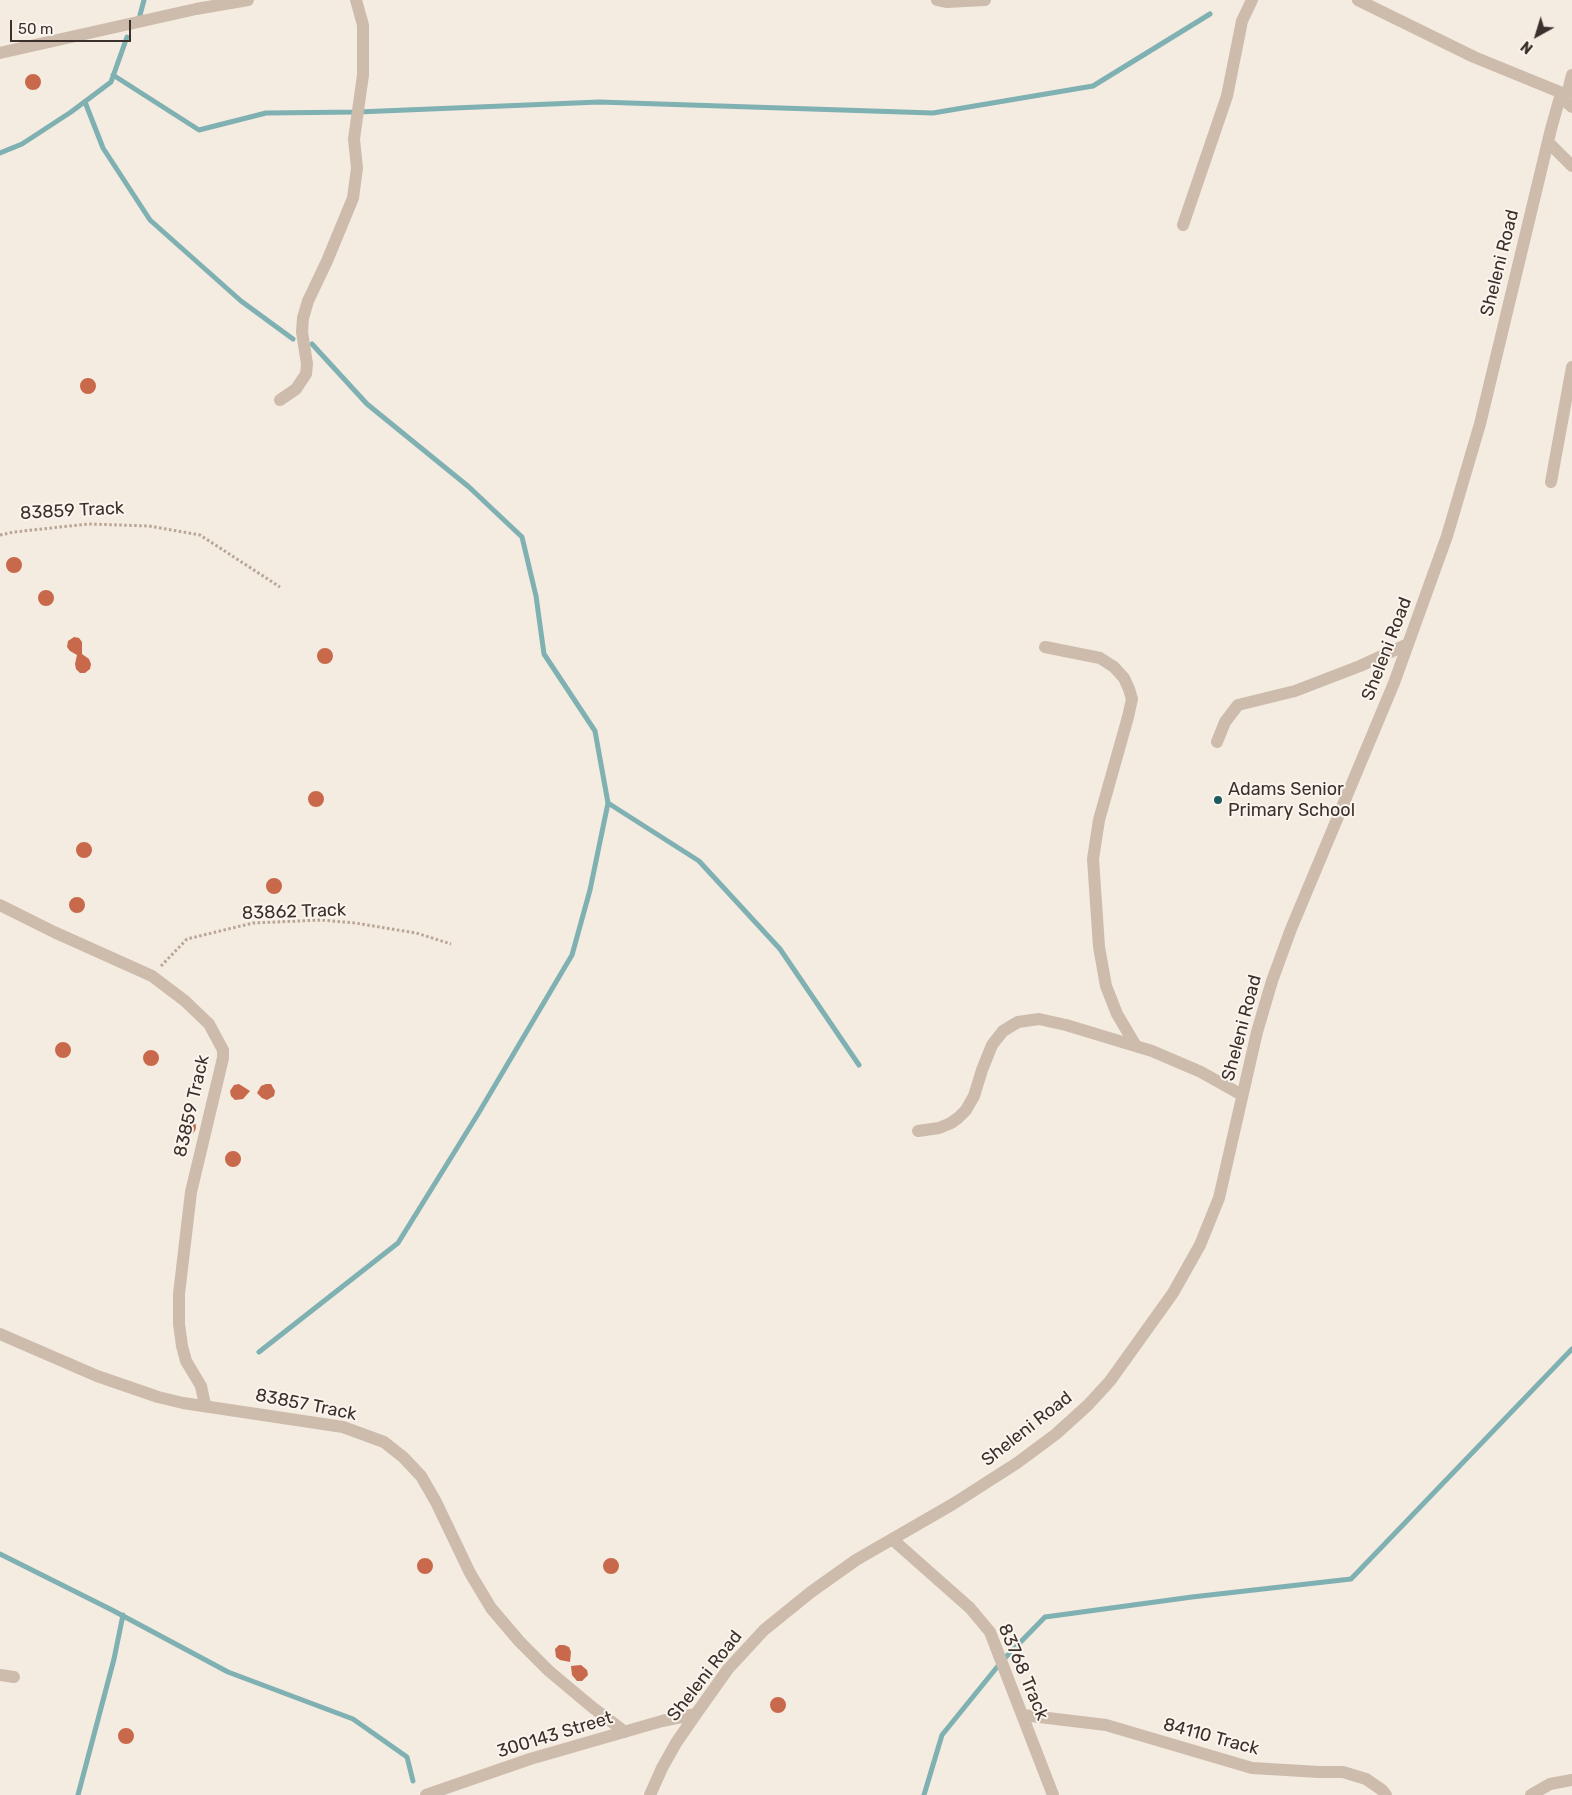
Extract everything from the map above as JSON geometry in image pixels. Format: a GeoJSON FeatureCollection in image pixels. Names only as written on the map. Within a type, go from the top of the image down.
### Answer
{"type":"FeatureCollection","features":[{"type":"Feature","properties":{"kind":"street"},"geometry":{"type":"LineString","coordinates":[[0,53],[248,0]]}},
{"type":"Feature","properties":{"kind":"street"},"geometry":{"type":"LineString","coordinates":[[280,400],[296,389],[306,374],[307,364],[302,332],[303,318],[314,287],[328,261],[353,198],[357,168],[354,139],[364,75],[363,25],[356,0]]}},
{"type":"Feature","properties":{"kind":"street"},"geometry":{"type":"LineString","coordinates":[[937,0],[946,2],[985,0]]}},
{"type":"Feature","properties":{"kind":"street"},"geometry":{"type":"LineString","coordinates":[[1183,225],[1226,96],[1242,21],[1252,0]]}},
{"type":"Feature","properties":{"kind":"street"},"geometry":{"type":"LineString","coordinates":[[1358,0],[1566,100]]}},
{"type":"Feature","properties":{"kind":"street","name":"Sheleni Road"},"geometry":{"type":"LineString","coordinates":[[650,1795],[672,1751],[696,1714],[728,1669],[764,1630],[811,1592],[856,1560],[953,1504],[1017,1463],[1056,1434],[1088,1405],[1110,1381],[1174,1293],[1200,1245],[1219,1198],[1256,1032],[1272,981],[1288,938],[1391,692],[1447,536],[1468,465],[1548,142],[1566,100],[1572,75]]}},
{"type":"Feature","properties":{"kind":"street"},"geometry":{"type":"LineString","coordinates":[[1548,142],[1572,166]]}},
{"type":"Feature","properties":{"kind":"street"},"geometry":{"type":"LineString","coordinates":[[1551,482],[1572,366]]}},
{"type":"Feature","properties":{"kind":"street"},"geometry":{"type":"LineString","coordinates":[[1217,742],[1226,722],[1238,705],[1295,691],[1360,666],[1408,644]]}},
{"type":"Feature","properties":{"kind":"street"},"geometry":{"type":"LineString","coordinates":[[1045,647],[1100,658],[1114,667],[1124,678],[1132,699],[1099,820],[1093,859],[1099,947],[1106,986],[1117,1014],[1136,1046]]}},
{"type":"Feature","properties":{"kind":"street","name":"83859 Track"},"geometry":{"type":"LineString","coordinates":[[0,905],[54,932],[152,976],[185,1001],[209,1024],[223,1050],[223,1058],[191,1192],[178,1294],[182,1346],[186,1361],[201,1386],[205,1405]]}},
{"type":"Feature","properties":{"kind":"street"},"geometry":{"type":"LineString","coordinates":[[918,1130],[939,1128],[951,1123],[966,1110],[974,1096],[992,1045],[1003,1031],[1018,1022],[1039,1019],[1136,1046],[1201,1072],[1242,1095]]}},
{"type":"Feature","properties":{"kind":"street","name":"83857 Track"},"geometry":{"type":"LineString","coordinates":[[0,1334],[98,1376],[150,1394],[182,1403],[343,1427],[384,1442],[403,1457],[421,1476],[436,1502],[470,1572],[491,1608],[518,1641],[549,1671],[625,1732]]}},
{"type":"Feature","properties":{"kind":"street","name":"83768 Track"},"geometry":{"type":"LineString","coordinates":[[892,1539],[970,1608],[990,1632],[1053,1795]]}},
{"type":"Feature","properties":{"kind":"street"},"geometry":{"type":"LineString","coordinates":[[0,1675],[14,1677]]}},
{"type":"Feature","properties":{"kind":"street","name":"300143 Street"},"geometry":{"type":"LineString","coordinates":[[426,1795],[530,1759],[662,1721],[696,1714]]}},
{"type":"Feature","properties":{"kind":"street","name":"84110 Track"},"geometry":{"type":"LineString","coordinates":[[1023,1715],[1106,1724],[1252,1768],[1343,1772],[1366,1779],[1386,1795]]}},
{"type":"Feature","properties":{"kind":"street"},"geometry":{"type":"LineString","coordinates":[[1531,1795],[1550,1784],[1572,1780]]}},
{"type":"Feature","properties":{"kind":"path","name":"83859 Track"},"geometry":{"type":"LineString","coordinates":[[0,535],[88,524],[149,526],[200,535],[280,587]]}},
{"type":"Feature","properties":{"kind":"path","name":"83862 Track"},"geometry":{"type":"LineString","coordinates":[[152,976],[187,939],[253,924],[321,920],[355,923],[416,933],[451,944]]}},
{"type":"Feature","properties":{"kind":"building"},"geometry":{"type":"Polygon","coordinates":[[[33,74],[39,76],[41,82],[39,88],[33,90],[27,88],[25,82],[27,76],[33,74]]]}},
{"type":"Feature","properties":{"kind":"building"},"geometry":{"type":"Polygon","coordinates":[[[88,378],[94,380],[96,386],[94,392],[88,394],[82,392],[80,386],[82,380],[88,378]]]}},
{"type":"Feature","properties":{"kind":"building"},"geometry":{"type":"Polygon","coordinates":[[[14,557],[20,559],[22,565],[20,571],[14,573],[8,571],[6,565],[8,559],[14,557]]]}},
{"type":"Feature","properties":{"kind":"building"},"geometry":{"type":"Polygon","coordinates":[[[46,590],[52,592],[54,598],[52,604],[46,606],[40,604],[38,598],[40,592],[46,590]]]}},
{"type":"Feature","properties":{"kind":"building"},"geometry":{"type":"Polygon","coordinates":[[[74,637],[79,638],[82,642],[82,654],[89,659],[91,664],[90,669],[85,673],[80,673],[76,669],[77,655],[67,647],[68,641],[74,637]]]}},
{"type":"Feature","properties":{"kind":"building"},"geometry":{"type":"Polygon","coordinates":[[[322,648],[328,648],[333,653],[331,662],[322,664],[317,659],[317,653],[322,648]]]}},
{"type":"Feature","properties":{"kind":"building"},"geometry":{"type":"Polygon","coordinates":[[[316,791],[322,793],[324,799],[322,805],[316,807],[310,805],[308,799],[310,793],[316,791]]]}},
{"type":"Feature","properties":{"kind":"building"},"geometry":{"type":"Polygon","coordinates":[[[81,842],[87,842],[92,847],[90,856],[81,858],[76,853],[76,847],[81,842]]]}},
{"type":"Feature","properties":{"kind":"building"},"geometry":{"type":"Polygon","coordinates":[[[271,878],[277,878],[282,883],[280,892],[271,894],[266,889],[266,883],[271,878]]]}},
{"type":"Feature","properties":{"kind":"building"},"geometry":{"type":"Polygon","coordinates":[[[74,897],[80,897],[85,902],[83,911],[74,913],[69,908],[69,902],[74,897]]]}},
{"type":"Feature","properties":{"kind":"building"},"geometry":{"type":"Polygon","coordinates":[[[60,1042],[66,1042],[71,1047],[69,1056],[60,1058],[55,1053],[55,1047],[60,1042]]]}},
{"type":"Feature","properties":{"kind":"building"},"geometry":{"type":"Polygon","coordinates":[[[151,1050],[157,1052],[159,1058],[157,1064],[151,1066],[145,1064],[143,1058],[145,1052],[151,1050]]]}},
{"type":"Feature","properties":{"kind":"building"},"geometry":{"type":"Polygon","coordinates":[[[239,1084],[250,1091],[243,1099],[235,1100],[231,1096],[230,1091],[234,1085],[239,1084]]]}},
{"type":"Feature","properties":{"kind":"building"},"geometry":{"type":"Polygon","coordinates":[[[271,1084],[275,1091],[274,1096],[267,1100],[257,1093],[261,1086],[271,1084]]]}},
{"type":"Feature","properties":{"kind":"building"},"geometry":{"type":"Polygon","coordinates":[[[188,1119],[194,1121],[196,1127],[194,1133],[188,1135],[182,1133],[180,1127],[182,1121],[188,1119]]]}},
{"type":"Feature","properties":{"kind":"building"},"geometry":{"type":"Polygon","coordinates":[[[233,1151],[239,1153],[241,1159],[239,1165],[233,1167],[227,1165],[225,1159],[227,1153],[233,1151]]]}},
{"type":"Feature","properties":{"kind":"building"},"geometry":{"type":"Polygon","coordinates":[[[425,1558],[431,1560],[433,1566],[431,1572],[425,1574],[419,1572],[417,1566],[419,1560],[425,1558]]]}},
{"type":"Feature","properties":{"kind":"building"},"geometry":{"type":"Polygon","coordinates":[[[611,1558],[617,1560],[619,1566],[617,1572],[611,1574],[605,1572],[603,1566],[605,1560],[611,1558]]]}},
{"type":"Feature","properties":{"kind":"building"},"geometry":{"type":"Polygon","coordinates":[[[559,1645],[569,1647],[571,1652],[570,1662],[556,1657],[555,1649],[559,1645]]]}},
{"type":"Feature","properties":{"kind":"building"},"geometry":{"type":"Polygon","coordinates":[[[581,1665],[587,1670],[588,1675],[582,1681],[577,1681],[572,1675],[571,1666],[581,1665]]]}},
{"type":"Feature","properties":{"kind":"building"},"geometry":{"type":"Polygon","coordinates":[[[775,1697],[781,1697],[786,1702],[784,1711],[775,1713],[770,1708],[770,1702],[775,1697]]]}},
{"type":"Feature","properties":{"kind":"building"},"geometry":{"type":"Polygon","coordinates":[[[123,1728],[129,1728],[134,1733],[132,1742],[123,1744],[118,1739],[118,1733],[123,1728]]]}},
{"type":"Feature","properties":{"kind":"waterway"},"geometry":{"type":"LineString","coordinates":[[140,15],[144,0]]}},
{"type":"Feature","properties":{"kind":"waterway"},"geometry":{"type":"LineString","coordinates":[[113,75],[199,130],[266,113],[358,112],[599,102],[933,113],[1093,86],[1210,14]]}},
{"type":"Feature","properties":{"kind":"waterway"},"geometry":{"type":"LineString","coordinates":[[0,153],[22,144],[71,112],[111,82],[127,37]]}},
{"type":"Feature","properties":{"kind":"waterway"},"geometry":{"type":"LineString","coordinates":[[85,102],[103,148],[150,220],[241,301],[293,339]]}},
{"type":"Feature","properties":{"kind":"waterway"},"geometry":{"type":"LineString","coordinates":[[259,1352],[398,1243],[478,1114],[572,955],[590,890],[608,803],[595,731],[544,654],[536,596],[522,537],[469,487],[367,404],[312,344]]}},
{"type":"Feature","properties":{"kind":"waterway"},"geometry":{"type":"LineString","coordinates":[[608,803],[699,861],[780,949],[859,1065]]}},
{"type":"Feature","properties":{"kind":"waterway"},"geometry":{"type":"LineString","coordinates":[[924,1795],[942,1735],[1002,1661],[1045,1617],[1192,1597],[1351,1579],[1572,1349]]}},
{"type":"Feature","properties":{"kind":"waterway"},"geometry":{"type":"LineString","coordinates":[[0,1554],[112,1610],[228,1672],[353,1719],[407,1757],[413,1781]]}},
{"type":"Feature","properties":{"kind":"waterway"},"geometry":{"type":"LineString","coordinates":[[78,1795],[114,1659],[123,1615]]}},
{"type":"Feature","properties":{"kind":"place","name":"Adams Senior Primary School"},"geometry":{"type":"Point","coordinates":[1218,800]}}]}
